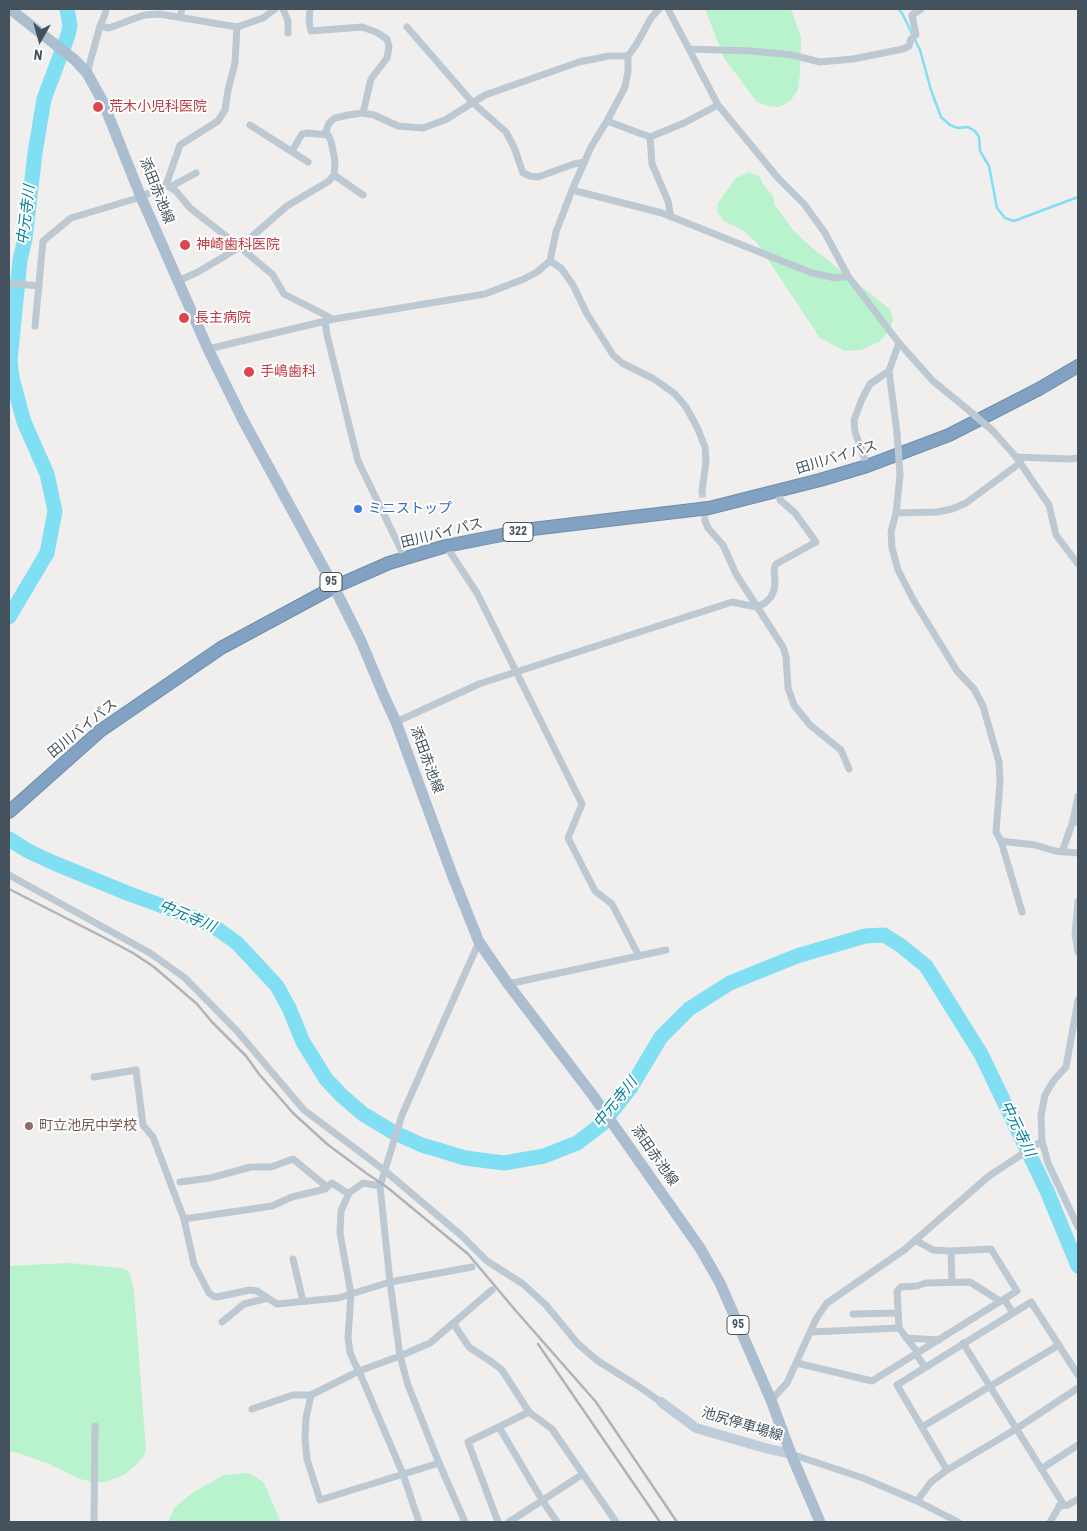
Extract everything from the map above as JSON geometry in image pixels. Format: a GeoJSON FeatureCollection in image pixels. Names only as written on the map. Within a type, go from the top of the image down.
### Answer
{"type":"FeatureCollection","features":[{"type":"Feature","properties":{"kind":"highway","name":"田川バイパス"},"geometry":{"type":"LineString","coordinates":[[9,812],[100,732],[221,648],[334,588],[389,563],[446,546],[532,529],[709,508],[820,480],[867,466],[949,435],[1039,389],[1078,366]]}},
{"type":"Feature","properties":{"kind":"main road","name":"添田赤池線"},"geometry":{"type":"LineString","coordinates":[[10,9],[75,60],[88,73],[112,121],[141,197],[208,349],[243,420],[334,588],[361,642],[396,722],[479,942],[508,984],[594,1097],[700,1248],[720,1283],[771,1400],[791,1454],[820,1522]]}},
{"type":"Feature","properties":{"kind":"main road","name":"池尻停車場線"},"geometry":{"type":"LineString","coordinates":[[661,1402],[696,1428],[791,1454]]}},
{"type":"Feature","properties":{"kind":"street"},"geometry":{"type":"LineString","coordinates":[[88,73],[106,9]]}},
{"type":"Feature","properties":{"kind":"street"},"geometry":{"type":"LineString","coordinates":[[180,17],[182,9]]}},
{"type":"Feature","properties":{"kind":"street"},"geometry":{"type":"LineString","coordinates":[[100,26],[109,28],[144,15],[160,14],[237,27],[263,18],[275,9]]}},
{"type":"Feature","properties":{"kind":"street"},"geometry":{"type":"LineString","coordinates":[[283,9],[288,21],[288,33]]}},
{"type":"Feature","properties":{"kind":"street"},"geometry":{"type":"LineString","coordinates":[[310,9],[309,22],[311,31],[362,27],[376,32],[387,39],[389,47],[388,58],[371,79],[363,113]]}},
{"type":"Feature","properties":{"kind":"street"},"geometry":{"type":"LineString","coordinates":[[208,349],[334,319],[485,294],[537,272],[550,261],[556,232],[584,162],[625,87],[628,56],[651,18],[659,9]]}},
{"type":"Feature","properties":{"kind":"street"},"geometry":{"type":"LineString","coordinates":[[668,9],[718,105],[778,178],[804,204],[825,233],[848,276],[899,343],[933,381],[993,431],[1018,460],[1049,505],[1056,535],[1078,564]]}},
{"type":"Feature","properties":{"kind":"street"},"geometry":{"type":"LineString","coordinates":[[688,49],[752,51],[792,55],[820,62],[853,59],[903,49],[909,46],[914,37],[912,15],[921,9]]}},
{"type":"Feature","properties":{"kind":"street"},"geometry":{"type":"LineString","coordinates":[[168,186],[180,145],[218,121],[224,110],[235,63],[237,27]]}},
{"type":"Feature","properties":{"kind":"street"},"geometry":{"type":"LineString","coordinates":[[407,27],[472,102],[506,132],[523,172],[530,176],[538,177],[584,162]]}},
{"type":"Feature","properties":{"kind":"street"},"geometry":{"type":"LineString","coordinates":[[178,281],[198,272],[240,247],[287,206],[329,181],[334,175],[335,161],[326,131],[329,123],[335,118],[348,114],[363,113],[374,115],[398,126],[423,128],[445,120],[484,96],[579,62],[608,56],[628,56]]}},
{"type":"Feature","properties":{"kind":"street"},"geometry":{"type":"LineString","coordinates":[[607,121],[650,137],[684,123],[718,105]]}},
{"type":"Feature","properties":{"kind":"street"},"geometry":{"type":"LineString","coordinates":[[250,125],[308,162]]}},
{"type":"Feature","properties":{"kind":"street"},"geometry":{"type":"LineString","coordinates":[[292,151],[302,134],[328,135]]}},
{"type":"Feature","properties":{"kind":"street"},"geometry":{"type":"LineString","coordinates":[[650,137],[652,164],[668,201],[671,217]]}},
{"type":"Feature","properties":{"kind":"street"},"geometry":{"type":"LineString","coordinates":[[35,326],[43,241],[71,218],[141,197],[196,173]]}},
{"type":"Feature","properties":{"kind":"street"},"geometry":{"type":"LineString","coordinates":[[334,175],[363,194]]}},
{"type":"Feature","properties":{"kind":"street"},"geometry":{"type":"LineString","coordinates":[[168,186],[176,191],[190,208],[273,275],[284,294],[334,319]]}},
{"type":"Feature","properties":{"kind":"street"},"geometry":{"type":"LineString","coordinates":[[572,190],[671,217],[812,273],[836,278],[848,276]]}},
{"type":"Feature","properties":{"kind":"street"},"geometry":{"type":"LineString","coordinates":[[550,261],[561,268],[573,285],[587,314],[613,355],[622,363],[654,379],[675,394],[686,407],[705,447],[706,462],[702,492]]}},
{"type":"Feature","properties":{"kind":"street"},"geometry":{"type":"LineString","coordinates":[[9,283],[39,286]]}},
{"type":"Feature","properties":{"kind":"street"},"geometry":{"type":"LineString","coordinates":[[325,321],[358,461],[405,558]]}},
{"type":"Feature","properties":{"kind":"street"},"geometry":{"type":"LineString","coordinates":[[899,343],[889,371],[900,475],[896,513],[891,532],[892,548],[898,570],[914,601],[957,671],[974,689],[983,706],[999,762],[1000,782],[996,832],[1001,841],[1022,912]]}},
{"type":"Feature","properties":{"kind":"street"},"geometry":{"type":"LineString","coordinates":[[867,466],[855,432],[854,420],[870,384],[889,371]]}},
{"type":"Feature","properties":{"kind":"street"},"geometry":{"type":"LineString","coordinates":[[896,513],[936,512],[952,509],[966,503],[1018,460],[1078,458]]}},
{"type":"Feature","properties":{"kind":"street"},"geometry":{"type":"LineString","coordinates":[[396,722],[479,684],[732,602],[756,607],[766,603],[774,590],[774,569],[776,564],[780,560],[816,542],[795,513],[780,500],[778,490]]}},
{"type":"Feature","properties":{"kind":"street"},"geometry":{"type":"LineString","coordinates":[[705,521],[708,528],[723,545],[736,574],[783,647],[786,656],[788,688],[794,705],[810,725],[841,750],[849,769]]}},
{"type":"Feature","properties":{"kind":"street"},"geometry":{"type":"LineString","coordinates":[[446,546],[477,593],[518,672],[582,804],[568,838],[595,891],[612,904],[639,956]]}},
{"type":"Feature","properties":{"kind":"street"},"geometry":{"type":"LineString","coordinates":[[1062,852],[1076,821],[1078,796]]}},
{"type":"Feature","properties":{"kind":"street"},"geometry":{"type":"LineString","coordinates":[[1001,841],[1035,845],[1055,852],[1078,853]]}},
{"type":"Feature","properties":{"kind":"street"},"geometry":{"type":"LineString","coordinates":[[9,875],[150,953],[185,978],[237,1031],[304,1110],[384,1170],[462,1236],[487,1261],[523,1284],[546,1305],[578,1344],[598,1361],[661,1402]]}},
{"type":"Feature","properties":{"kind":"street"},"geometry":{"type":"LineString","coordinates":[[1078,902],[1075,934],[1078,952]]}},
{"type":"Feature","properties":{"kind":"street"},"geometry":{"type":"LineString","coordinates":[[464,1522],[408,1385],[400,1356],[380,1186],[402,1115],[479,942]]}},
{"type":"Feature","properties":{"kind":"street"},"geometry":{"type":"LineString","coordinates":[[508,984],[666,950]]}},
{"type":"Feature","properties":{"kind":"street"},"geometry":{"type":"LineString","coordinates":[[1078,1000],[1076,1026],[1066,1067],[1054,1080],[1045,1095],[1041,1116],[1042,1141],[1048,1163],[1078,1227]]}},
{"type":"Feature","properties":{"kind":"street"},"geometry":{"type":"LineString","coordinates":[[1069,1054],[1078,1055]]}},
{"type":"Feature","properties":{"kind":"street"},"geometry":{"type":"LineString","coordinates":[[94,1077],[136,1070],[144,1124],[153,1137],[184,1219],[194,1264],[213,1296],[217,1297],[250,1290],[257,1291],[277,1304],[338,1298],[390,1282],[472,1266]]}},
{"type":"Feature","properties":{"kind":"street"},"geometry":{"type":"LineString","coordinates":[[771,1400],[787,1383],[816,1319],[827,1303],[904,1250],[989,1176],[1042,1141]]}},
{"type":"Feature","properties":{"kind":"street"},"geometry":{"type":"LineString","coordinates":[[180,1182],[210,1178],[251,1167],[271,1167],[294,1159],[327,1187]]}},
{"type":"Feature","properties":{"kind":"street"},"geometry":{"type":"LineString","coordinates":[[184,1219],[272,1206],[292,1197],[325,1189],[332,1183],[349,1193]]}},
{"type":"Feature","properties":{"kind":"street"},"geometry":{"type":"LineString","coordinates":[[380,1186],[363,1183],[349,1193],[341,1211],[340,1232],[351,1294],[348,1338],[350,1352],[403,1474],[419,1522]]}},
{"type":"Feature","properties":{"kind":"street"},"geometry":{"type":"LineString","coordinates":[[797,1363],[872,1381],[1017,1291],[991,1249],[934,1250],[915,1240]]}},
{"type":"Feature","properties":{"kind":"street"},"geometry":{"type":"LineString","coordinates":[[951,1251],[952,1282]]}},
{"type":"Feature","properties":{"kind":"street"},"geometry":{"type":"LineString","coordinates":[[293,1259],[303,1301]]}},
{"type":"Feature","properties":{"kind":"street"},"geometry":{"type":"LineString","coordinates":[[925,1367],[898,1328],[897,1292],[901,1287],[926,1283],[970,1282],[1002,1300],[1013,1313]]}},
{"type":"Feature","properties":{"kind":"street"},"geometry":{"type":"LineString","coordinates":[[252,1409],[292,1395],[311,1396],[360,1372],[430,1343],[492,1290]]}},
{"type":"Feature","properties":{"kind":"street"},"geometry":{"type":"LineString","coordinates":[[222,1322],[244,1304],[268,1298]]}},
{"type":"Feature","properties":{"kind":"street"},"geometry":{"type":"LineString","coordinates":[[947,1470],[897,1385],[1031,1302],[1078,1375]]}},
{"type":"Feature","properties":{"kind":"street"},"geometry":{"type":"LineString","coordinates":[[853,1314],[898,1313]]}},
{"type":"Feature","properties":{"kind":"street"},"geometry":{"type":"LineString","coordinates":[[452,1323],[469,1347],[502,1370],[529,1412],[552,1429],[616,1522]]}},
{"type":"Feature","properties":{"kind":"street"},"geometry":{"type":"LineString","coordinates":[[811,1332],[898,1328]]}},
{"type":"Feature","properties":{"kind":"street"},"geometry":{"type":"LineString","coordinates":[[906,1338],[939,1340]]}},
{"type":"Feature","properties":{"kind":"street"},"geometry":{"type":"LineString","coordinates":[[963,1343],[1062,1502],[1051,1522]]}},
{"type":"Feature","properties":{"kind":"street"},"geometry":{"type":"LineString","coordinates":[[922,1427],[1059,1345]]}},
{"type":"Feature","properties":{"kind":"street"},"geometry":{"type":"LineString","coordinates":[[916,1501],[930,1482],[947,1470],[1016,1429],[1078,1388]]}},
{"type":"Feature","properties":{"kind":"street"},"geometry":{"type":"LineString","coordinates":[[311,1396],[304,1439],[307,1459],[320,1500],[439,1463]]}},
{"type":"Feature","properties":{"kind":"street"},"geometry":{"type":"LineString","coordinates":[[498,1522],[468,1442],[529,1412]]}},
{"type":"Feature","properties":{"kind":"street"},"geometry":{"type":"LineString","coordinates":[[94,1522],[95,1426]]}},
{"type":"Feature","properties":{"kind":"street"},"geometry":{"type":"LineString","coordinates":[[499,1427],[557,1522]]}},
{"type":"Feature","properties":{"kind":"street"},"geometry":{"type":"LineString","coordinates":[[1041,1469],[1078,1445]]}},
{"type":"Feature","properties":{"kind":"street"},"geometry":{"type":"LineString","coordinates":[[791,1454],[863,1478],[958,1522]]}},
{"type":"Feature","properties":{"kind":"street"},"geometry":{"type":"LineString","coordinates":[[509,1522],[583,1474]]}},
{"type":"Feature","properties":{"kind":"street"},"geometry":{"type":"LineString","coordinates":[[1059,1506],[1068,1505],[1078,1498]]}},
{"type":"Feature","properties":{"kind":"green space"},"geometry":{"type":"Polygon","coordinates":[[[705,9],[791,9],[801,37],[798,90],[790,101],[779,107],[757,102],[724,58],[705,9]]]}},
{"type":"Feature","properties":{"kind":"green space"},"geometry":{"type":"Polygon","coordinates":[[[749,172],[760,177],[773,196],[774,204],[794,231],[811,247],[890,309],[893,320],[889,331],[879,342],[861,350],[845,351],[820,338],[757,243],[743,230],[724,221],[717,211],[718,203],[736,178],[749,172]]]}},
{"type":"Feature","properties":{"kind":"green space"},"geometry":{"type":"Polygon","coordinates":[[[69,1263],[127,1270],[134,1291],[146,1450],[144,1456],[124,1475],[105,1482],[80,1479],[49,1464],[9,1451],[9,1266],[69,1263]]]}},
{"type":"Feature","properties":{"kind":"green space"},"geometry":{"type":"Polygon","coordinates":[[[248,1473],[264,1483],[281,1522],[168,1522],[175,1507],[192,1493],[224,1475],[248,1473]]]}},
{"type":"Feature","properties":{"kind":"waterway","name":"中元寺川"},"geometry":{"type":"LineString","coordinates":[[9,617],[47,553],[55,511],[47,474],[24,422],[12,378],[10,360],[20,260],[25,239],[35,153],[44,99],[68,35],[70,25],[67,9]]}},
{"type":"Feature","properties":{"kind":"waterway"},"geometry":{"type":"LineString","coordinates":[[899,9],[920,50],[941,117],[950,125],[958,128],[968,127],[975,131],[979,137],[980,151],[989,166],[997,208],[1005,218],[1014,221],[1078,197]]}},
{"type":"Feature","properties":{"kind":"waterway","name":"中元寺川"},"geometry":{"type":"LineString","coordinates":[[9,839],[30,852],[54,863],[127,893],[198,919],[216,928],[237,943],[277,986],[289,1008],[303,1042],[326,1079],[363,1114],[393,1132],[422,1145],[465,1158],[504,1163],[544,1156],[577,1143],[602,1124],[631,1087],[661,1037],[689,1009],[730,983],[797,956],[865,936],[884,935],[926,966],[981,1054],[1047,1191],[1078,1266]]}},
{"type":"Feature","properties":{"kind":"tunnel"},"geometry":{"type":"LineString","coordinates":[[702,491],[705,521]]}},
{"type":"Feature","properties":{"kind":"railway"},"geometry":{"type":"LineString","coordinates":[[9,889],[133,953],[154,967],[197,1004],[246,1056],[293,1113],[327,1144],[388,1188],[468,1254],[596,1402],[677,1522]]}},
{"type":"Feature","properties":{"kind":"railway"},"geometry":{"type":"LineString","coordinates":[[538,1344],[660,1522]]}},
{"type":"Feature","properties":{"kind":"place","name":"荒木小児科医院"},"geometry":{"type":"Point","coordinates":[98,107]}},
{"type":"Feature","properties":{"kind":"place","name":"神崎歯科医院"},"geometry":{"type":"Point","coordinates":[185,245]}},
{"type":"Feature","properties":{"kind":"place","name":"長主病院"},"geometry":{"type":"Point","coordinates":[184,318]}},
{"type":"Feature","properties":{"kind":"place","name":"手嶋歯科"},"geometry":{"type":"Point","coordinates":[249,372]}},
{"type":"Feature","properties":{"kind":"place","name":"ミニストップ"},"geometry":{"type":"Point","coordinates":[358,509]}},
{"type":"Feature","properties":{"kind":"place","name":"町立池尻中学校"},"geometry":{"type":"Point","coordinates":[29,1126]}}]}
